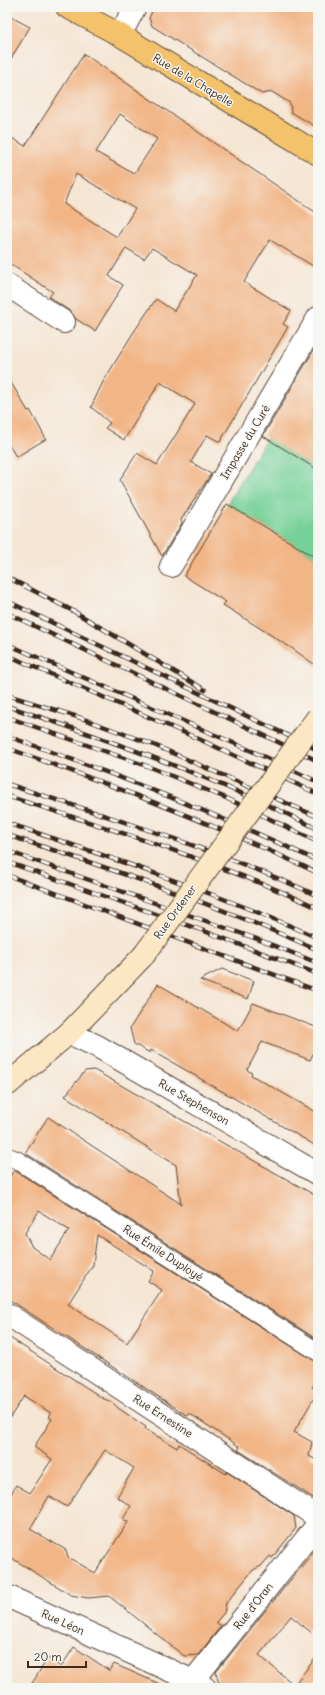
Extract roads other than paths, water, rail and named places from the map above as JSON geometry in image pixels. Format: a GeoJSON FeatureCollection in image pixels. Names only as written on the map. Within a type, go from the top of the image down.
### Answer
{"type":"FeatureCollection","features":[{"type":"Feature","properties":{"kind":"main road","name":"Rue de la Chapelle"},"geometry":{"type":"LineString","coordinates":[[67,7],[120,35],[318,154]]}},
{"type":"Feature","properties":{"kind":"main road","name":"Rue Ordener"},"geometry":{"type":"LineString","coordinates":[[7,1085],[69,1033],[144,955],[318,717]]}},
{"type":"Feature","properties":{"kind":"street"},"geometry":{"type":"LineString","coordinates":[[120,35],[134,7]]}},
{"type":"Feature","properties":{"kind":"street"},"geometry":{"type":"LineString","coordinates":[[7,285],[64,322]]}},
{"type":"Feature","properties":{"kind":"street","name":"Impasse du Curé"},"geometry":{"type":"LineString","coordinates":[[172,566],[318,318]]}},
{"type":"Feature","properties":{"kind":"street","name":"Rue Stephenson"},"geometry":{"type":"LineString","coordinates":[[69,1033],[97,1046],[318,1174]]}},
{"type":"Feature","properties":{"kind":"street","name":"Rue Émile Duployé"},"geometry":{"type":"LineString","coordinates":[[7,1156],[17,1160],[318,1352]]}},
{"type":"Feature","properties":{"kind":"street","name":"Rue Ernestine"},"geometry":{"type":"LineString","coordinates":[[7,1314],[318,1518]]}},
{"type":"Feature","properties":{"kind":"street","name":"Rue d'Oran"},"geometry":{"type":"LineString","coordinates":[[196,1686],[318,1524]]}},
{"type":"Feature","properties":{"kind":"street","name":"Rue Léon"},"geometry":{"type":"LineString","coordinates":[[7,1596],[196,1686]]}},
{"type":"Feature","properties":{"kind":"railway"},"geometry":{"type":"LineString","coordinates":[[7,577],[75,612],[205,690]]}},
{"type":"Feature","properties":{"kind":"railway"},"geometry":{"type":"LineString","coordinates":[[7,601],[318,750]]}},
{"type":"Feature","properties":{"kind":"railway"},"geometry":{"type":"LineString","coordinates":[[7,613],[318,761]]}},
{"type":"Feature","properties":{"kind":"railway"},"geometry":{"type":"LineString","coordinates":[[7,644],[254,752],[318,782]]}},
{"type":"Feature","properties":{"kind":"railway"},"geometry":{"type":"LineString","coordinates":[[7,655],[201,740],[318,794]]}},
{"type":"Feature","properties":{"kind":"railway"},"geometry":{"type":"LineString","coordinates":[[7,695],[81,718],[154,745],[318,817]]}},
{"type":"Feature","properties":{"kind":"railway"},"geometry":{"type":"LineString","coordinates":[[7,706],[126,747],[204,777],[318,829]]}},
{"type":"Feature","properties":{"kind":"railway"},"geometry":{"type":"LineString","coordinates":[[7,717],[147,766],[226,798],[318,842]]}},
{"type":"Feature","properties":{"kind":"railway"},"geometry":{"type":"LineString","coordinates":[[7,736],[164,795],[242,827],[318,861]]}},
{"type":"Feature","properties":{"kind":"railway"},"geometry":{"type":"LineString","coordinates":[[7,748],[164,806],[242,838],[318,873]]}},
{"type":"Feature","properties":{"kind":"railway"},"geometry":{"type":"LineString","coordinates":[[7,784],[203,849],[280,879],[318,896]]}},
{"type":"Feature","properties":{"kind":"railway"},"geometry":{"type":"LineString","coordinates":[[7,796],[203,861],[280,891],[318,908]]}},
{"type":"Feature","properties":{"kind":"railway"},"geometry":{"type":"LineString","coordinates":[[7,823],[203,891],[318,938]]}},
{"type":"Feature","properties":{"kind":"railway"},"geometry":{"type":"LineString","coordinates":[[7,835],[164,888],[242,918],[318,950]]}},
{"type":"Feature","properties":{"kind":"railway"},"geometry":{"type":"LineString","coordinates":[[7,851],[257,939],[318,963]]}},
{"type":"Feature","properties":{"kind":"railway"},"geometry":{"type":"LineString","coordinates":[[7,862],[204,931],[318,974]]}},
{"type":"Feature","properties":{"kind":"railway"},"geometry":{"type":"LineString","coordinates":[[7,875],[318,991]]}}]}
